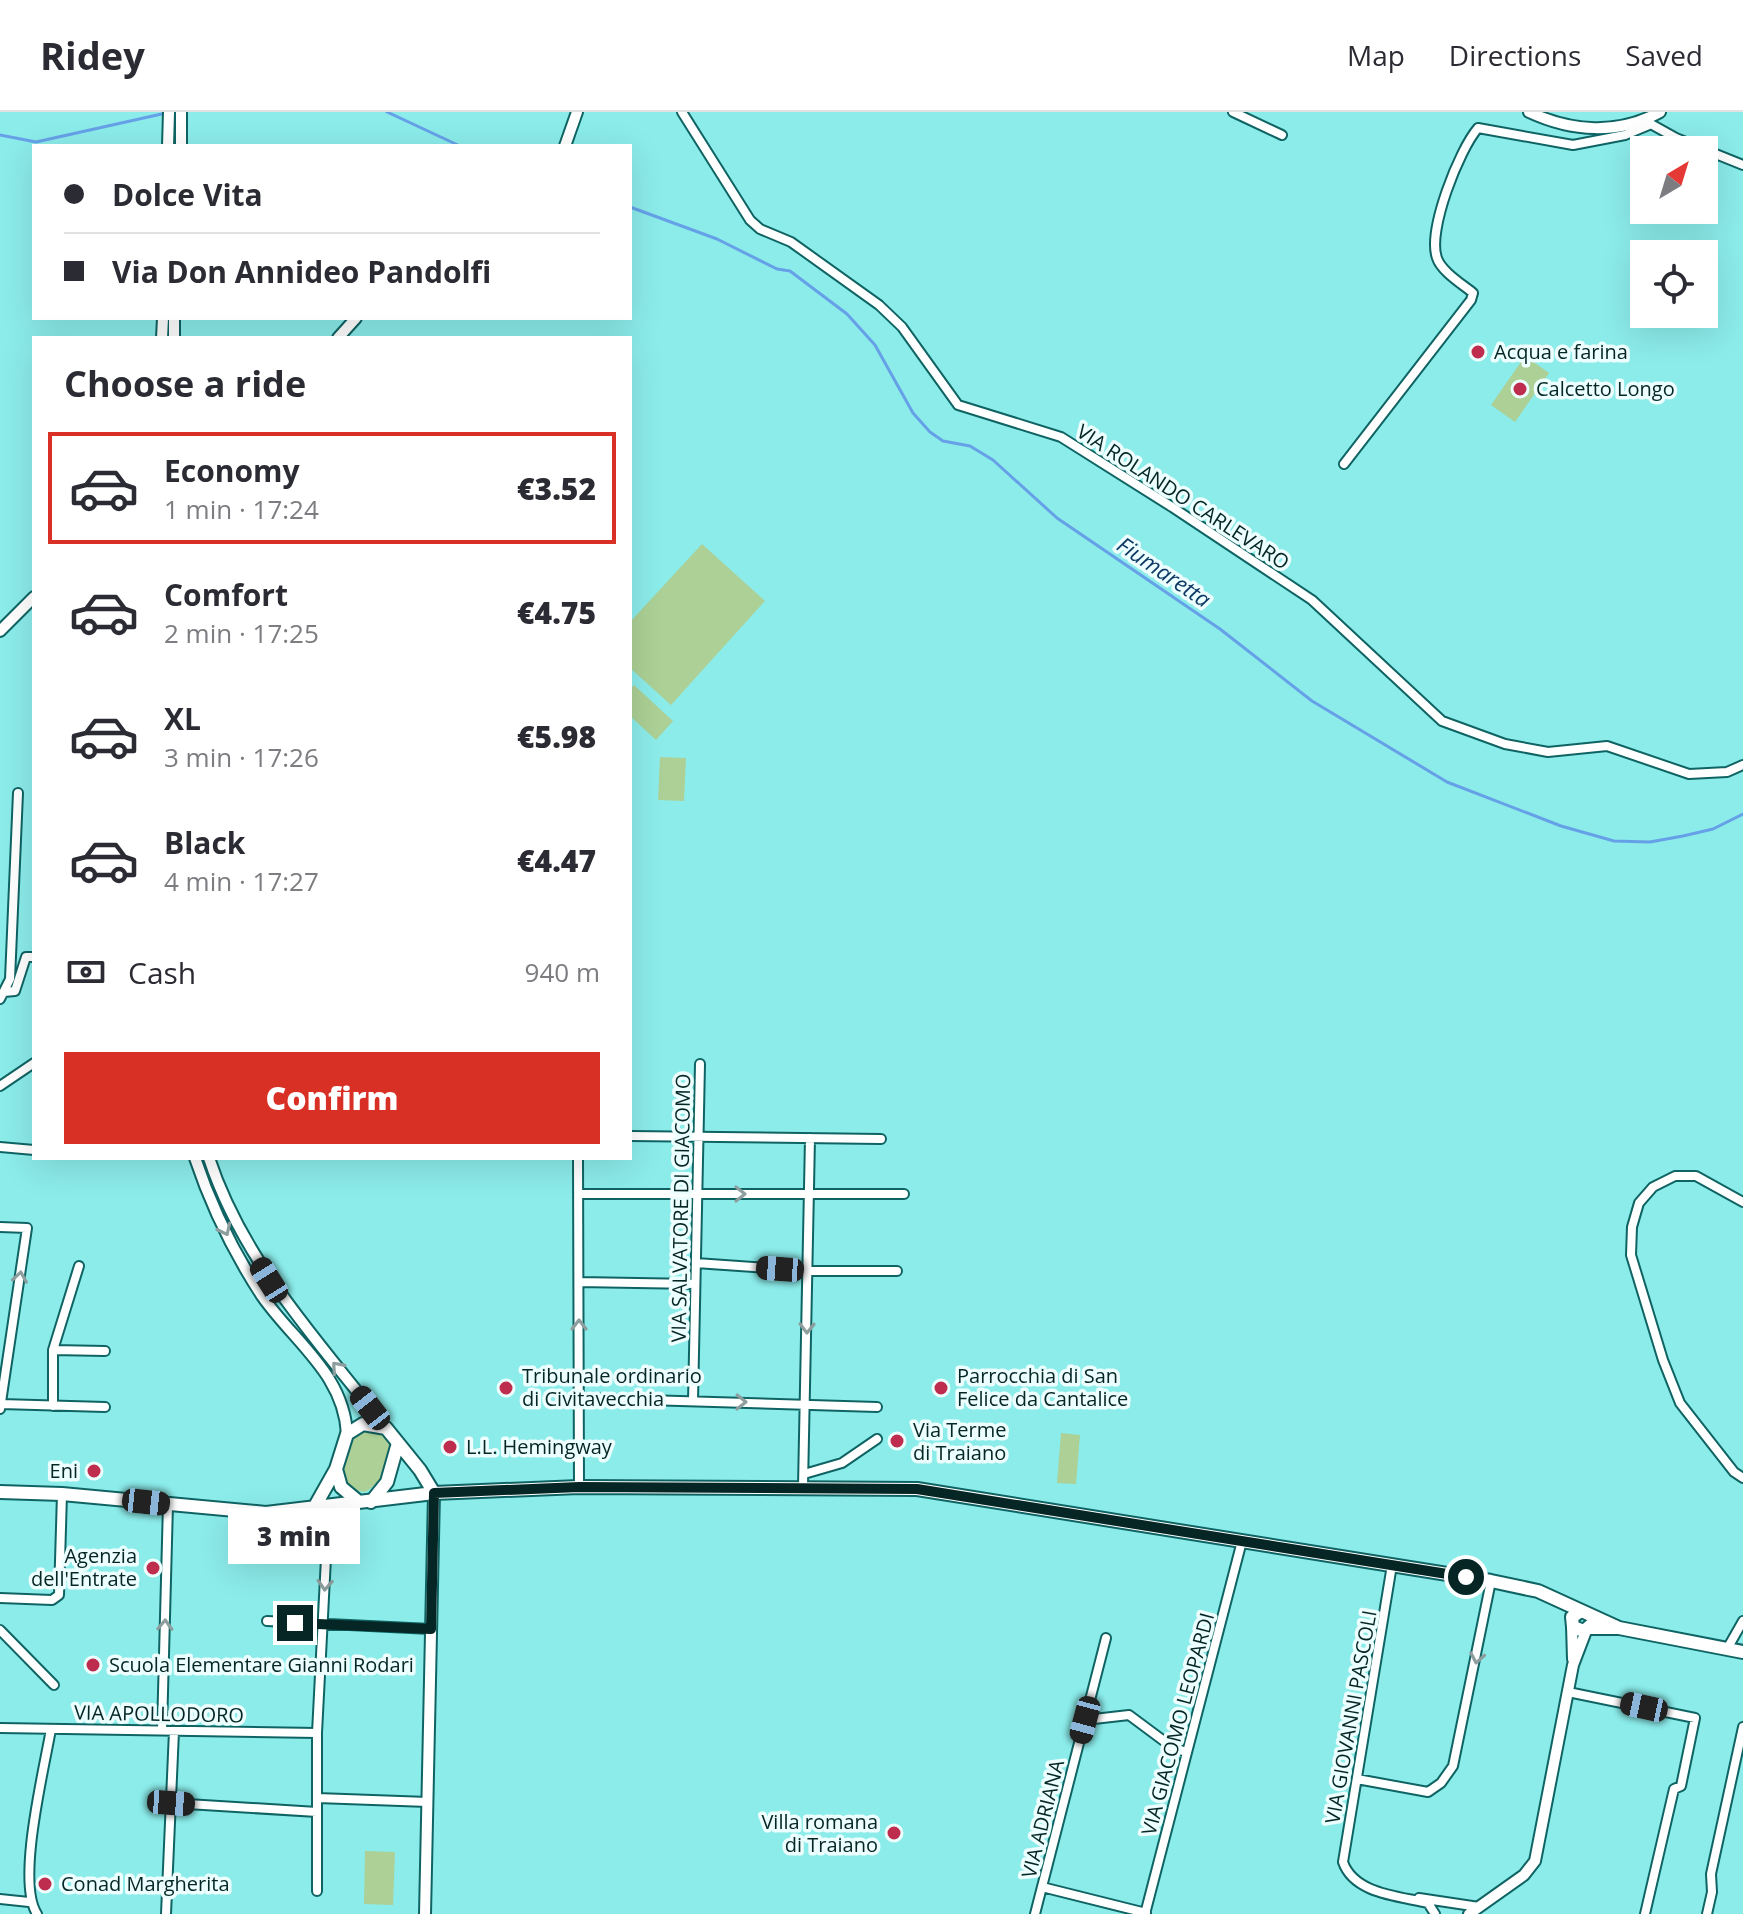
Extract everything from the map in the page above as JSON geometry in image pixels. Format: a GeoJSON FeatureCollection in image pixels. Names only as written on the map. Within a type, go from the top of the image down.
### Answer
{"type":"FeatureCollection","features":[{"type":"Feature","properties":{"kind":"main road"},"geometry":{"type":"LineString","coordinates":[[314,1508],[336,1469],[347,1434],[363,1424],[386,1428],[434,1493]]}},
{"type":"Feature","properties":{"kind":"main road"},"geometry":{"type":"LineString","coordinates":[[365,1502],[387,1482],[398,1443]]}},
{"type":"Feature","properties":{"kind":"main road"},"geometry":{"type":"LineString","coordinates":[[336,1469],[341,1487],[365,1502]]}},
{"type":"Feature","properties":{"kind":"main road"},"geometry":{"type":"LineString","coordinates":[[0,1492],[62,1494],[266,1513],[434,1493],[579,1487],[803,1480],[917,1489],[1491,1581],[1538,1591],[1619,1628],[1743,1652]]}},
{"type":"Feature","properties":{"kind":"main road"},"geometry":{"type":"LineString","coordinates":[[1538,1591],[1578,1631],[1619,1628]]}},
{"type":"Feature","properties":{"kind":"main road"},"geometry":{"type":"LineString","coordinates":[[1571,1624],[1574,1614],[1585,1612]]}},
{"type":"Feature","properties":{"kind":"main road"},"geometry":{"type":"LineString","coordinates":[[1585,1612],[1592,1621],[1588,1630]]}},
{"type":"Feature","properties":{"kind":"street"},"geometry":{"type":"LineString","coordinates":[[168,144],[169,112]]}},
{"type":"Feature","properties":{"kind":"street"},"geometry":{"type":"LineString","coordinates":[[181,112],[181,142]]}},
{"type":"Feature","properties":{"kind":"street"},"geometry":{"type":"LineString","coordinates":[[566,144],[577,112]]}},
{"type":"Feature","properties":{"kind":"street","name":"VIA ROLANDO CARLEVARO"},"geometry":{"type":"LineString","coordinates":[[682,112],[750,220],[760,229],[791,242],[879,305],[902,327],[958,405],[1061,437],[1172,507],[1312,600],[1442,721],[1505,744],[1548,752],[1607,746],[1689,774],[1727,772],[1743,765]]}},
{"type":"Feature","properties":{"kind":"street"},"geometry":{"type":"LineString","coordinates":[[1233,112],[1282,135]]}},
{"type":"Feature","properties":{"kind":"street"},"geometry":{"type":"LineString","coordinates":[[1529,112],[1583,129],[1649,122],[1743,165]]}},
{"type":"Feature","properties":{"kind":"street"},"geometry":{"type":"LineString","coordinates":[[1344,464],[1471,300],[1473,293],[1439,263],[1435,254],[1444,194],[1470,137],[1478,128],[1573,145],[1603,141],[1649,122],[1660,112]]}},
{"type":"Feature","properties":{"kind":"street"},"geometry":{"type":"LineString","coordinates":[[340,336],[354,320]]}},
{"type":"Feature","properties":{"kind":"street"},"geometry":{"type":"LineString","coordinates":[[0,631],[32,599]]}},
{"type":"Feature","properties":{"kind":"street"},"geometry":{"type":"LineString","coordinates":[[2,996],[10,979],[18,793]]}},
{"type":"Feature","properties":{"kind":"street"},"geometry":{"type":"LineString","coordinates":[[2,996],[15,991],[26,957],[32,957]]}},
{"type":"Feature","properties":{"kind":"street"},"geometry":{"type":"LineString","coordinates":[[0,1086],[32,1064]]}},
{"type":"Feature","properties":{"kind":"street","name":"VIA SALVATORE DI GIACOMO"},"geometry":{"type":"LineString","coordinates":[[693,1401],[700,1064]]}},
{"type":"Feature","properties":{"kind":"street"},"geometry":{"type":"LineString","coordinates":[[632,1136],[881,1139]]}},
{"type":"Feature","properties":{"kind":"street"},"geometry":{"type":"LineString","coordinates":[[810,1138],[803,1480],[842,1463],[877,1439]]}},
{"type":"Feature","properties":{"kind":"street"},"geometry":{"type":"LineString","coordinates":[[0,1147],[32,1150]]}},
{"type":"Feature","properties":{"kind":"street"},"geometry":{"type":"LineString","coordinates":[[196,1160],[225,1231],[251,1277],[342,1397],[347,1434]]}},
{"type":"Feature","properties":{"kind":"street"},"geometry":{"type":"LineString","coordinates":[[210,1160],[235,1220],[269,1280],[386,1428]]}},
{"type":"Feature","properties":{"kind":"street"},"geometry":{"type":"LineString","coordinates":[[578,1160],[579,1487]]}},
{"type":"Feature","properties":{"kind":"street"},"geometry":{"type":"LineString","coordinates":[[1743,1202],[1696,1176],[1675,1176],[1653,1187],[1639,1203],[1632,1227],[1631,1255],[1663,1360],[1680,1403],[1734,1472],[1743,1478]]}},
{"type":"Feature","properties":{"kind":"street"},"geometry":{"type":"LineString","coordinates":[[578,1194],[904,1194]]}},
{"type":"Feature","properties":{"kind":"street"},"geometry":{"type":"LineString","coordinates":[[0,1227],[27,1228],[0,1407],[105,1407]]}},
{"type":"Feature","properties":{"kind":"street"},"geometry":{"type":"LineString","coordinates":[[696,1263],[808,1271],[897,1271]]}},
{"type":"Feature","properties":{"kind":"street"},"geometry":{"type":"LineString","coordinates":[[53,1406],[53,1350],[79,1266]]}},
{"type":"Feature","properties":{"kind":"street"},"geometry":{"type":"LineString","coordinates":[[579,1282],[695,1284]]}},
{"type":"Feature","properties":{"kind":"street"},"geometry":{"type":"LineString","coordinates":[[53,1350],[105,1351]]}},
{"type":"Feature","properties":{"kind":"street"},"geometry":{"type":"LineString","coordinates":[[579,1398],[877,1407]]}},
{"type":"Feature","properties":{"kind":"street"},"geometry":{"type":"LineString","coordinates":[[425,1914],[434,1493]]}},
{"type":"Feature","properties":{"kind":"street"},"geometry":{"type":"LineString","coordinates":[[0,1598],[52,1600],[59,1595],[62,1494]]}},
{"type":"Feature","properties":{"kind":"street"},"geometry":{"type":"LineString","coordinates":[[162,1730],[168,1504]]}},
{"type":"Feature","properties":{"kind":"street"},"geometry":{"type":"LineString","coordinates":[[314,1508],[326,1558],[317,1733],[317,1891]]}},
{"type":"Feature","properties":{"kind":"street","name":"VIA GIACOMO LEOPARDI"},"geometry":{"type":"LineString","coordinates":[[1145,1913],[1242,1541]]}},
{"type":"Feature","properties":{"kind":"street","name":"VIA GIOVANNI PASCOLI"},"geometry":{"type":"LineString","coordinates":[[1392,1565],[1343,1862],[1347,1874],[1370,1889],[1410,1899]]}},
{"type":"Feature","properties":{"kind":"street"},"geometry":{"type":"LineString","coordinates":[[1357,1779],[1428,1792],[1441,1783],[1453,1766],[1491,1581]]}},
{"type":"Feature","properties":{"kind":"street"},"geometry":{"type":"LineString","coordinates":[[267,1621],[431,1629]]}},
{"type":"Feature","properties":{"kind":"street"},"geometry":{"type":"LineString","coordinates":[[1727,1649],[1743,1621]]}},
{"type":"Feature","properties":{"kind":"street"},"geometry":{"type":"LineString","coordinates":[[1571,1624],[1573,1665]]}},
{"type":"Feature","properties":{"kind":"street"},"geometry":{"type":"LineString","coordinates":[[0,1630],[54,1685]]}},
{"type":"Feature","properties":{"kind":"street"},"geometry":{"type":"LineString","coordinates":[[1469,1914],[1524,1875],[1535,1861],[1573,1665],[1588,1630]]}},
{"type":"Feature","properties":{"kind":"street","name":"VIA ADRIANA"},"geometry":{"type":"LineString","coordinates":[[1035,1914],[1106,1638]]}},
{"type":"Feature","properties":{"kind":"street"},"geometry":{"type":"LineString","coordinates":[[1568,1692],[1695,1718],[1681,1786],[1674,1789],[1645,1914]]}},
{"type":"Feature","properties":{"kind":"street"},"geometry":{"type":"LineString","coordinates":[[1085,1720],[1129,1715],[1172,1747],[1186,1752]]}},
{"type":"Feature","properties":{"kind":"street"},"geometry":{"type":"LineString","coordinates":[[1707,1914],[1712,1892],[1711,1874],[1743,1727]]}},
{"type":"Feature","properties":{"kind":"street","name":"VIA APOLLODORO"},"geometry":{"type":"LineString","coordinates":[[0,1728],[317,1733]]}},
{"type":"Feature","properties":{"kind":"street"},"geometry":{"type":"LineString","coordinates":[[37,1914],[29,1902],[28,1875],[51,1729]]}},
{"type":"Feature","properties":{"kind":"street"},"geometry":{"type":"LineString","coordinates":[[166,1914],[174,1731]]}},
{"type":"Feature","properties":{"kind":"street"},"geometry":{"type":"LineString","coordinates":[[317,1798],[428,1802]]}},
{"type":"Feature","properties":{"kind":"street"},"geometry":{"type":"LineString","coordinates":[[171,1803],[317,1812]]}},
{"type":"Feature","properties":{"kind":"street"},"geometry":{"type":"LineString","coordinates":[[1042,1887],[1145,1913]]}},
{"type":"Feature","properties":{"kind":"street"},"geometry":{"type":"LineString","coordinates":[[1410,1899],[1429,1898],[1479,1907]]}},
{"type":"Feature","properties":{"kind":"street"},"geometry":{"type":"LineString","coordinates":[[0,1899],[29,1902]]}},
{"type":"Feature","properties":{"kind":"street"},"geometry":{"type":"LineString","coordinates":[[1410,1899],[1428,1903],[1435,1914]]}},
{"type":"Feature","properties":{"kind":"green space","name":"Calcetto Longo"},"geometry":{"type":"Polygon","coordinates":[[[1525,356],[1549,373],[1515,422],[1491,405],[1525,356]]]}},
{"type":"Feature","properties":{"kind":"green space"},"geometry":{"type":"Polygon","coordinates":[[[702,544],[765,601],[671,705],[632,670],[632,620],[702,544]]]}},
{"type":"Feature","properties":{"kind":"green space"},"geometry":{"type":"Polygon","coordinates":[[[634,685],[673,721],[656,740],[632,718],[634,685]]]}},
{"type":"Feature","properties":{"kind":"green space"},"geometry":{"type":"Polygon","coordinates":[[[660,757],[686,758],[684,801],[658,800],[660,757]]]}},
{"type":"Feature","properties":{"kind":"green space"},"geometry":{"type":"Polygon","coordinates":[[[381,1429],[391,1447],[388,1467],[370,1489],[365,1492],[354,1489],[346,1482],[343,1473],[349,1442],[360,1430],[381,1429]]]}},
{"type":"Feature","properties":{"kind":"green space"},"geometry":{"type":"Polygon","coordinates":[[[1061,1433],[1080,1435],[1076,1484],[1057,1483],[1061,1433]]]}},
{"type":"Feature","properties":{"kind":"green space"},"geometry":{"type":"Polygon","coordinates":[[[365,1851],[395,1852],[393,1905],[364,1904],[365,1851]]]}},
{"type":"Feature","properties":{"kind":"waterway","name":"Fiumaretta"},"geometry":{"type":"LineString","coordinates":[[387,112],[456,144]]}},
{"type":"Feature","properties":{"kind":"waterway","name":"Fiumaretta"},"geometry":{"type":"LineString","coordinates":[[0,135],[36,142],[166,113]]}},
{"type":"Feature","properties":{"kind":"waterway","name":"Fiumaretta"},"geometry":{"type":"LineString","coordinates":[[632,208],[717,239],[777,269],[790,271],[847,314],[875,345],[913,413],[930,432],[943,441],[970,446],[993,460],[1057,518],[1220,629],[1312,701],[1447,782],[1561,826],[1614,841],[1650,842],[1683,836],[1713,829],[1743,814]]}},
{"type":"Feature","properties":{"kind":"place","name":"Acqua e farina"},"geometry":{"type":"Point","coordinates":[1478,352]}},
{"type":"Feature","properties":{"kind":"place","name":"Calcetto Longo"},"geometry":{"type":"Point","coordinates":[1520,389]}},
{"type":"Feature","properties":{"kind":"place","name":"Tribunale ordinario di Civitavecchia"},"geometry":{"type":"Point","coordinates":[506,1388]}},
{"type":"Feature","properties":{"kind":"place","name":"Parrocchia di San Felice da Cantalice"},"geometry":{"type":"Point","coordinates":[941,1388]}},
{"type":"Feature","properties":{"kind":"place","name":"Via Terme di Traiano"},"geometry":{"type":"Point","coordinates":[897,1441]}},
{"type":"Feature","properties":{"kind":"place","name":"L.L. Hemingway"},"geometry":{"type":"Point","coordinates":[450,1447]}},
{"type":"Feature","properties":{"kind":"place","name":"Eni"},"geometry":{"type":"Point","coordinates":[94,1471]}},
{"type":"Feature","properties":{"kind":"place","name":"Agenzia dell'Entrate"},"geometry":{"type":"Point","coordinates":[153,1568]}},
{"type":"Feature","properties":{"kind":"place","name":"Scuola Elementare Gianni Rodari"},"geometry":{"type":"Point","coordinates":[93,1665]}},
{"type":"Feature","properties":{"kind":"place","name":"Villa romana di Traiano"},"geometry":{"type":"Point","coordinates":[894,1833]}},
{"type":"Feature","properties":{"kind":"place","name":"Conad Margherita"},"geometry":{"type":"Point","coordinates":[45,1884]}},
{"type":"Feature","properties":{"kind":"route"},"geometry":{"type":"LineString","coordinates":[[295,1623],[431,1629],[434,1493],[579,1487],[876,1486],[917,1489],[1466,1577]]}}]}
